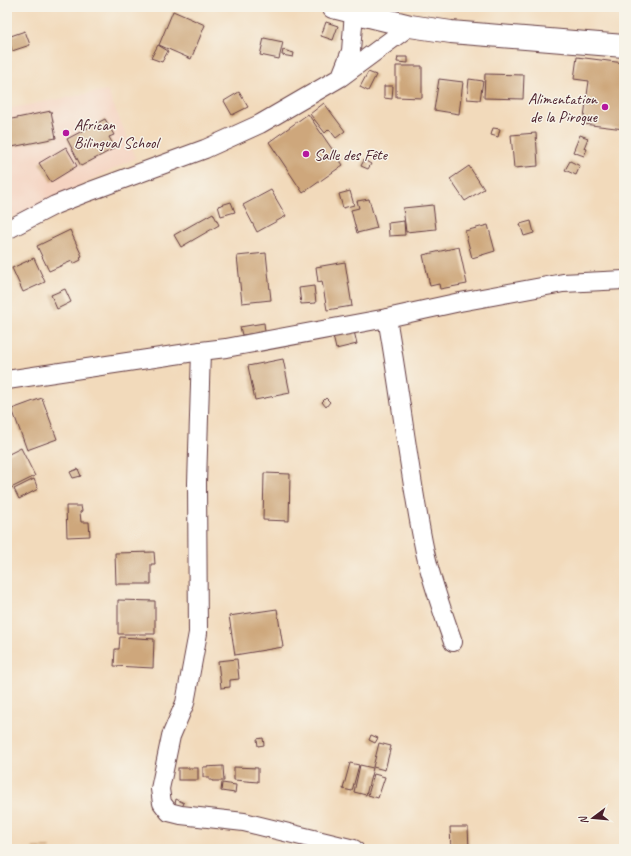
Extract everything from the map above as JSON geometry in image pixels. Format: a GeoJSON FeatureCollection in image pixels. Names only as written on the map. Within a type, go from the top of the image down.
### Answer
{"type":"FeatureCollection","features":[{"type":"Feature","properties":{"kind":"main road"},"geometry":{"type":"LineString","coordinates":[[333,7],[410,26],[451,32],[624,46]]}},
{"type":"Feature","properties":{"kind":"street"},"geometry":{"type":"LineString","coordinates":[[341,77],[351,51],[354,33],[354,12]]}},
{"type":"Feature","properties":{"kind":"street"},"geometry":{"type":"LineString","coordinates":[[7,230],[55,205],[205,150],[260,124],[341,77],[410,26]]}},
{"type":"Feature","properties":{"kind":"street"},"geometry":{"type":"LineString","coordinates":[[7,380],[226,348],[563,283],[624,280]]}},
{"type":"Feature","properties":{"kind":"street"},"geometry":{"type":"LineString","coordinates":[[387,318],[425,554],[453,642]]}},
{"type":"Feature","properties":{"kind":"street"},"geometry":{"type":"LineString","coordinates":[[201,351],[197,483],[198,633],[185,703],[171,736],[160,790],[162,803],[169,812],[181,815],[244,822],[354,849]]}},
{"type":"Feature","properties":{"kind":"shaded area","name":"African Bilingual School"},"geometry":{"type":"Polygon","coordinates":[[[107,90],[136,158],[16,217],[7,214],[7,109],[107,90]]]}},
{"type":"Feature","properties":{"kind":"building"},"geometry":{"type":"Polygon","coordinates":[[[173,11],[205,25],[191,59],[159,45],[173,11]]]}},
{"type":"Feature","properties":{"kind":"building"},"geometry":{"type":"Polygon","coordinates":[[[326,22],[338,26],[333,40],[321,36],[326,22]]]}},
{"type":"Feature","properties":{"kind":"building"},"geometry":{"type":"Polygon","coordinates":[[[25,31],[30,45],[12,51],[8,37],[25,31]]]}},
{"type":"Feature","properties":{"kind":"building"},"geometry":{"type":"Polygon","coordinates":[[[264,38],[283,42],[279,59],[260,55],[264,38]]]}},
{"type":"Feature","properties":{"kind":"building"},"geometry":{"type":"Polygon","coordinates":[[[158,45],[168,51],[162,62],[151,58],[158,45]]]}},
{"type":"Feature","properties":{"kind":"building"},"geometry":{"type":"Polygon","coordinates":[[[283,50],[294,53],[293,57],[282,55],[283,50]]]}},
{"type":"Feature","properties":{"kind":"building"},"geometry":{"type":"Polygon","coordinates":[[[398,57],[408,57],[408,63],[397,62],[398,57]]]}},
{"type":"Feature","properties":{"kind":"building","name":"Alimentation de la Pirogue"},"geometry":{"type":"Polygon","coordinates":[[[577,57],[624,63],[624,129],[583,124],[589,81],[574,79],[577,57]]]}},
{"type":"Feature","properties":{"kind":"building"},"geometry":{"type":"Polygon","coordinates":[[[396,66],[422,66],[422,98],[396,97],[396,66]]]}},
{"type":"Feature","properties":{"kind":"building"},"geometry":{"type":"Polygon","coordinates":[[[368,72],[376,75],[368,91],[360,87],[368,72]]]}},
{"type":"Feature","properties":{"kind":"building"},"geometry":{"type":"Polygon","coordinates":[[[485,74],[524,75],[523,99],[484,98],[485,74]]]}},
{"type":"Feature","properties":{"kind":"building"},"geometry":{"type":"Polygon","coordinates":[[[439,79],[463,82],[459,114],[434,110],[439,79]]]}},
{"type":"Feature","properties":{"kind":"building"},"geometry":{"type":"Polygon","coordinates":[[[469,79],[483,81],[480,100],[467,99],[469,79]]]}},
{"type":"Feature","properties":{"kind":"building"},"geometry":{"type":"Polygon","coordinates":[[[384,86],[393,86],[392,99],[384,98],[384,86]]]}},
{"type":"Feature","properties":{"kind":"building"},"geometry":{"type":"Polygon","coordinates":[[[239,92],[248,107],[232,115],[224,101],[239,92]]]}},
{"type":"Feature","properties":{"kind":"building"},"geometry":{"type":"Polygon","coordinates":[[[324,103],[345,131],[336,138],[329,129],[325,133],[310,114],[324,103]]]}},
{"type":"Feature","properties":{"kind":"building"},"geometry":{"type":"Polygon","coordinates":[[[51,111],[56,138],[7,148],[7,120],[51,111]]]}},
{"type":"Feature","properties":{"kind":"building","name":"Salle des Fête"},"geometry":{"type":"Polygon","coordinates":[[[308,114],[343,165],[303,193],[269,142],[308,114]]]}},
{"type":"Feature","properties":{"kind":"building"},"geometry":{"type":"Polygon","coordinates":[[[105,119],[114,135],[109,137],[115,148],[81,166],[67,139],[105,119]]]}},
{"type":"Feature","properties":{"kind":"building"},"geometry":{"type":"Polygon","coordinates":[[[493,128],[500,129],[498,137],[491,135],[493,128]]]}},
{"type":"Feature","properties":{"kind":"building"},"geometry":{"type":"Polygon","coordinates":[[[536,133],[538,166],[514,168],[511,135],[536,133]]]}},
{"type":"Feature","properties":{"kind":"building"},"geometry":{"type":"Polygon","coordinates":[[[580,135],[588,138],[584,148],[587,149],[584,156],[573,152],[580,135]]]}},
{"type":"Feature","properties":{"kind":"building"},"geometry":{"type":"Polygon","coordinates":[[[66,147],[77,166],[51,182],[39,163],[66,147]]]}},
{"type":"Feature","properties":{"kind":"building"},"geometry":{"type":"Polygon","coordinates":[[[364,160],[371,164],[368,169],[361,166],[364,160]]]}},
{"type":"Feature","properties":{"kind":"building"},"geometry":{"type":"Polygon","coordinates":[[[570,161],[580,166],[576,175],[565,170],[570,161]]]}},
{"type":"Feature","properties":{"kind":"building"},"geometry":{"type":"Polygon","coordinates":[[[469,166],[484,189],[465,201],[450,179],[469,166]]]}},
{"type":"Feature","properties":{"kind":"building"},"geometry":{"type":"Polygon","coordinates":[[[271,190],[286,216],[257,232],[243,205],[271,190]]]}},
{"type":"Feature","properties":{"kind":"building"},"geometry":{"type":"Polygon","coordinates":[[[350,191],[354,205],[343,208],[339,194],[350,191]]]}},
{"type":"Feature","properties":{"kind":"building"},"geometry":{"type":"Polygon","coordinates":[[[369,199],[377,228],[357,233],[351,210],[359,208],[357,201],[369,199]]]}},
{"type":"Feature","properties":{"kind":"building"},"geometry":{"type":"Polygon","coordinates":[[[231,202],[235,212],[221,216],[218,206],[231,202]]]}},
{"type":"Feature","properties":{"kind":"building"},"geometry":{"type":"Polygon","coordinates":[[[433,205],[436,229],[406,232],[403,208],[433,205]]]}},
{"type":"Feature","properties":{"kind":"building"},"geometry":{"type":"Polygon","coordinates":[[[213,213],[219,225],[181,247],[174,235],[213,213]]]}},
{"type":"Feature","properties":{"kind":"building"},"geometry":{"type":"Polygon","coordinates":[[[404,221],[405,235],[389,236],[388,223],[404,221]]]}},
{"type":"Feature","properties":{"kind":"building"},"geometry":{"type":"Polygon","coordinates":[[[531,221],[534,233],[524,236],[520,224],[531,221]]]}},
{"type":"Feature","properties":{"kind":"building"},"geometry":{"type":"Polygon","coordinates":[[[488,225],[495,251],[472,258],[465,231],[488,225]]]}},
{"type":"Feature","properties":{"kind":"building"},"geometry":{"type":"Polygon","coordinates":[[[70,230],[82,256],[80,257],[81,260],[73,264],[72,261],[49,271],[37,246],[70,230]]]}},
{"type":"Feature","properties":{"kind":"building"},"geometry":{"type":"Polygon","coordinates":[[[459,247],[467,284],[440,289],[439,284],[430,286],[423,255],[459,247]]]}},
{"type":"Feature","properties":{"kind":"building"},"geometry":{"type":"Polygon","coordinates":[[[266,253],[271,300],[242,303],[237,256],[266,253]]]}},
{"type":"Feature","properties":{"kind":"building"},"geometry":{"type":"Polygon","coordinates":[[[34,258],[45,282],[23,292],[12,268],[34,258]]]}},
{"type":"Feature","properties":{"kind":"building"},"geometry":{"type":"Polygon","coordinates":[[[345,262],[352,306],[327,310],[322,281],[318,282],[316,267],[345,262]]]}},
{"type":"Feature","properties":{"kind":"building"},"geometry":{"type":"Polygon","coordinates":[[[314,286],[316,303],[301,304],[299,288],[314,286]]]}},
{"type":"Feature","properties":{"kind":"building"},"geometry":{"type":"Polygon","coordinates":[[[65,289],[71,302],[57,309],[51,295],[65,289]]]}},
{"type":"Feature","properties":{"kind":"building"},"geometry":{"type":"Polygon","coordinates":[[[264,323],[265,332],[242,335],[240,327],[264,323]]]}},
{"type":"Feature","properties":{"kind":"building"},"geometry":{"type":"Polygon","coordinates":[[[354,331],[357,344],[336,349],[333,336],[354,331]]]}},
{"type":"Feature","properties":{"kind":"building"},"geometry":{"type":"Polygon","coordinates":[[[283,359],[290,393],[255,400],[248,366],[283,359]]]}},
{"type":"Feature","properties":{"kind":"building"},"geometry":{"type":"Polygon","coordinates":[[[7,394],[11,407],[7,408],[7,394]]]}},
{"type":"Feature","properties":{"kind":"building"},"geometry":{"type":"Polygon","coordinates":[[[42,398],[57,439],[27,450],[12,409],[42,398]]]}},
{"type":"Feature","properties":{"kind":"building"},"geometry":{"type":"Polygon","coordinates":[[[326,398],[330,402],[326,407],[322,402],[326,398]]]}},
{"type":"Feature","properties":{"kind":"building"},"geometry":{"type":"Polygon","coordinates":[[[21,448],[35,476],[11,488],[7,481],[7,455],[21,448]]]}},
{"type":"Feature","properties":{"kind":"building"},"geometry":{"type":"Polygon","coordinates":[[[78,469],[81,476],[73,478],[70,472],[78,469]]]}},
{"type":"Feature","properties":{"kind":"building"},"geometry":{"type":"Polygon","coordinates":[[[264,473],[290,474],[289,521],[263,520],[264,473]]]}},
{"type":"Feature","properties":{"kind":"building"},"geometry":{"type":"Polygon","coordinates":[[[34,479],[38,489],[19,499],[14,489],[34,479]]]}},
{"type":"Feature","properties":{"kind":"building"},"geometry":{"type":"Polygon","coordinates":[[[66,506],[81,506],[81,522],[89,522],[90,536],[67,537],[66,506]]]}},
{"type":"Feature","properties":{"kind":"building"},"geometry":{"type":"Polygon","coordinates":[[[154,552],[155,564],[151,564],[151,584],[116,584],[115,553],[154,552]]]}},
{"type":"Feature","properties":{"kind":"building"},"geometry":{"type":"Polygon","coordinates":[[[118,600],[155,601],[155,634],[118,634],[118,600]]]}},
{"type":"Feature","properties":{"kind":"building"},"geometry":{"type":"Polygon","coordinates":[[[277,609],[283,647],[235,655],[229,616],[277,609]]]}},
{"type":"Feature","properties":{"kind":"building"},"geometry":{"type":"Polygon","coordinates":[[[120,637],[154,639],[153,668],[114,666],[115,649],[119,649],[120,637]]]}},
{"type":"Feature","properties":{"kind":"building"},"geometry":{"type":"Polygon","coordinates":[[[237,659],[239,679],[230,680],[230,687],[221,688],[218,661],[237,659]]]}},
{"type":"Feature","properties":{"kind":"building"},"geometry":{"type":"Polygon","coordinates":[[[371,735],[378,738],[375,743],[369,740],[371,735]]]}},
{"type":"Feature","properties":{"kind":"building"},"geometry":{"type":"Polygon","coordinates":[[[263,738],[264,745],[258,746],[257,739],[263,738]]]}},
{"type":"Feature","properties":{"kind":"building"},"geometry":{"type":"Polygon","coordinates":[[[379,743],[391,746],[385,770],[373,767],[379,743]]]}},
{"type":"Feature","properties":{"kind":"building"},"geometry":{"type":"Polygon","coordinates":[[[350,763],[359,765],[352,791],[343,789],[350,763]]]}},
{"type":"Feature","properties":{"kind":"building"},"geometry":{"type":"Polygon","coordinates":[[[360,765],[373,768],[366,795],[354,792],[360,765]]]}},
{"type":"Feature","properties":{"kind":"building"},"geometry":{"type":"Polygon","coordinates":[[[223,766],[224,781],[212,781],[209,780],[209,777],[203,777],[203,767],[223,766]]]}},
{"type":"Feature","properties":{"kind":"building"},"geometry":{"type":"Polygon","coordinates":[[[234,767],[258,768],[258,782],[234,780],[234,767]]]}},
{"type":"Feature","properties":{"kind":"building"},"geometry":{"type":"Polygon","coordinates":[[[178,768],[198,768],[198,780],[178,780],[178,768]]]}},
{"type":"Feature","properties":{"kind":"building"},"geometry":{"type":"Polygon","coordinates":[[[374,774],[385,777],[378,798],[368,795],[374,774]]]}},
{"type":"Feature","properties":{"kind":"building"},"geometry":{"type":"Polygon","coordinates":[[[222,783],[236,785],[235,793],[221,791],[222,783]]]}},
{"type":"Feature","properties":{"kind":"building"},"geometry":{"type":"Polygon","coordinates":[[[176,799],[184,803],[182,807],[175,804],[176,799]]]}},
{"type":"Feature","properties":{"kind":"building"},"geometry":{"type":"Polygon","coordinates":[[[450,827],[468,827],[469,849],[451,849],[450,827]]]}},
{"type":"Feature","properties":{"kind":"building"},"geometry":{"type":"Polygon","coordinates":[[[33,847],[51,847],[50,849],[32,849],[33,847]]]}},
{"type":"Feature","properties":{"kind":"place","name":"Alimentation de la Pirogue"},"geometry":{"type":"Point","coordinates":[605,107]}},
{"type":"Feature","properties":{"kind":"place","name":"African Bilingual School"},"geometry":{"type":"Point","coordinates":[66,133]}},
{"type":"Feature","properties":{"kind":"place","name":"Salle des Fête"},"geometry":{"type":"Point","coordinates":[306,154]}}]}
